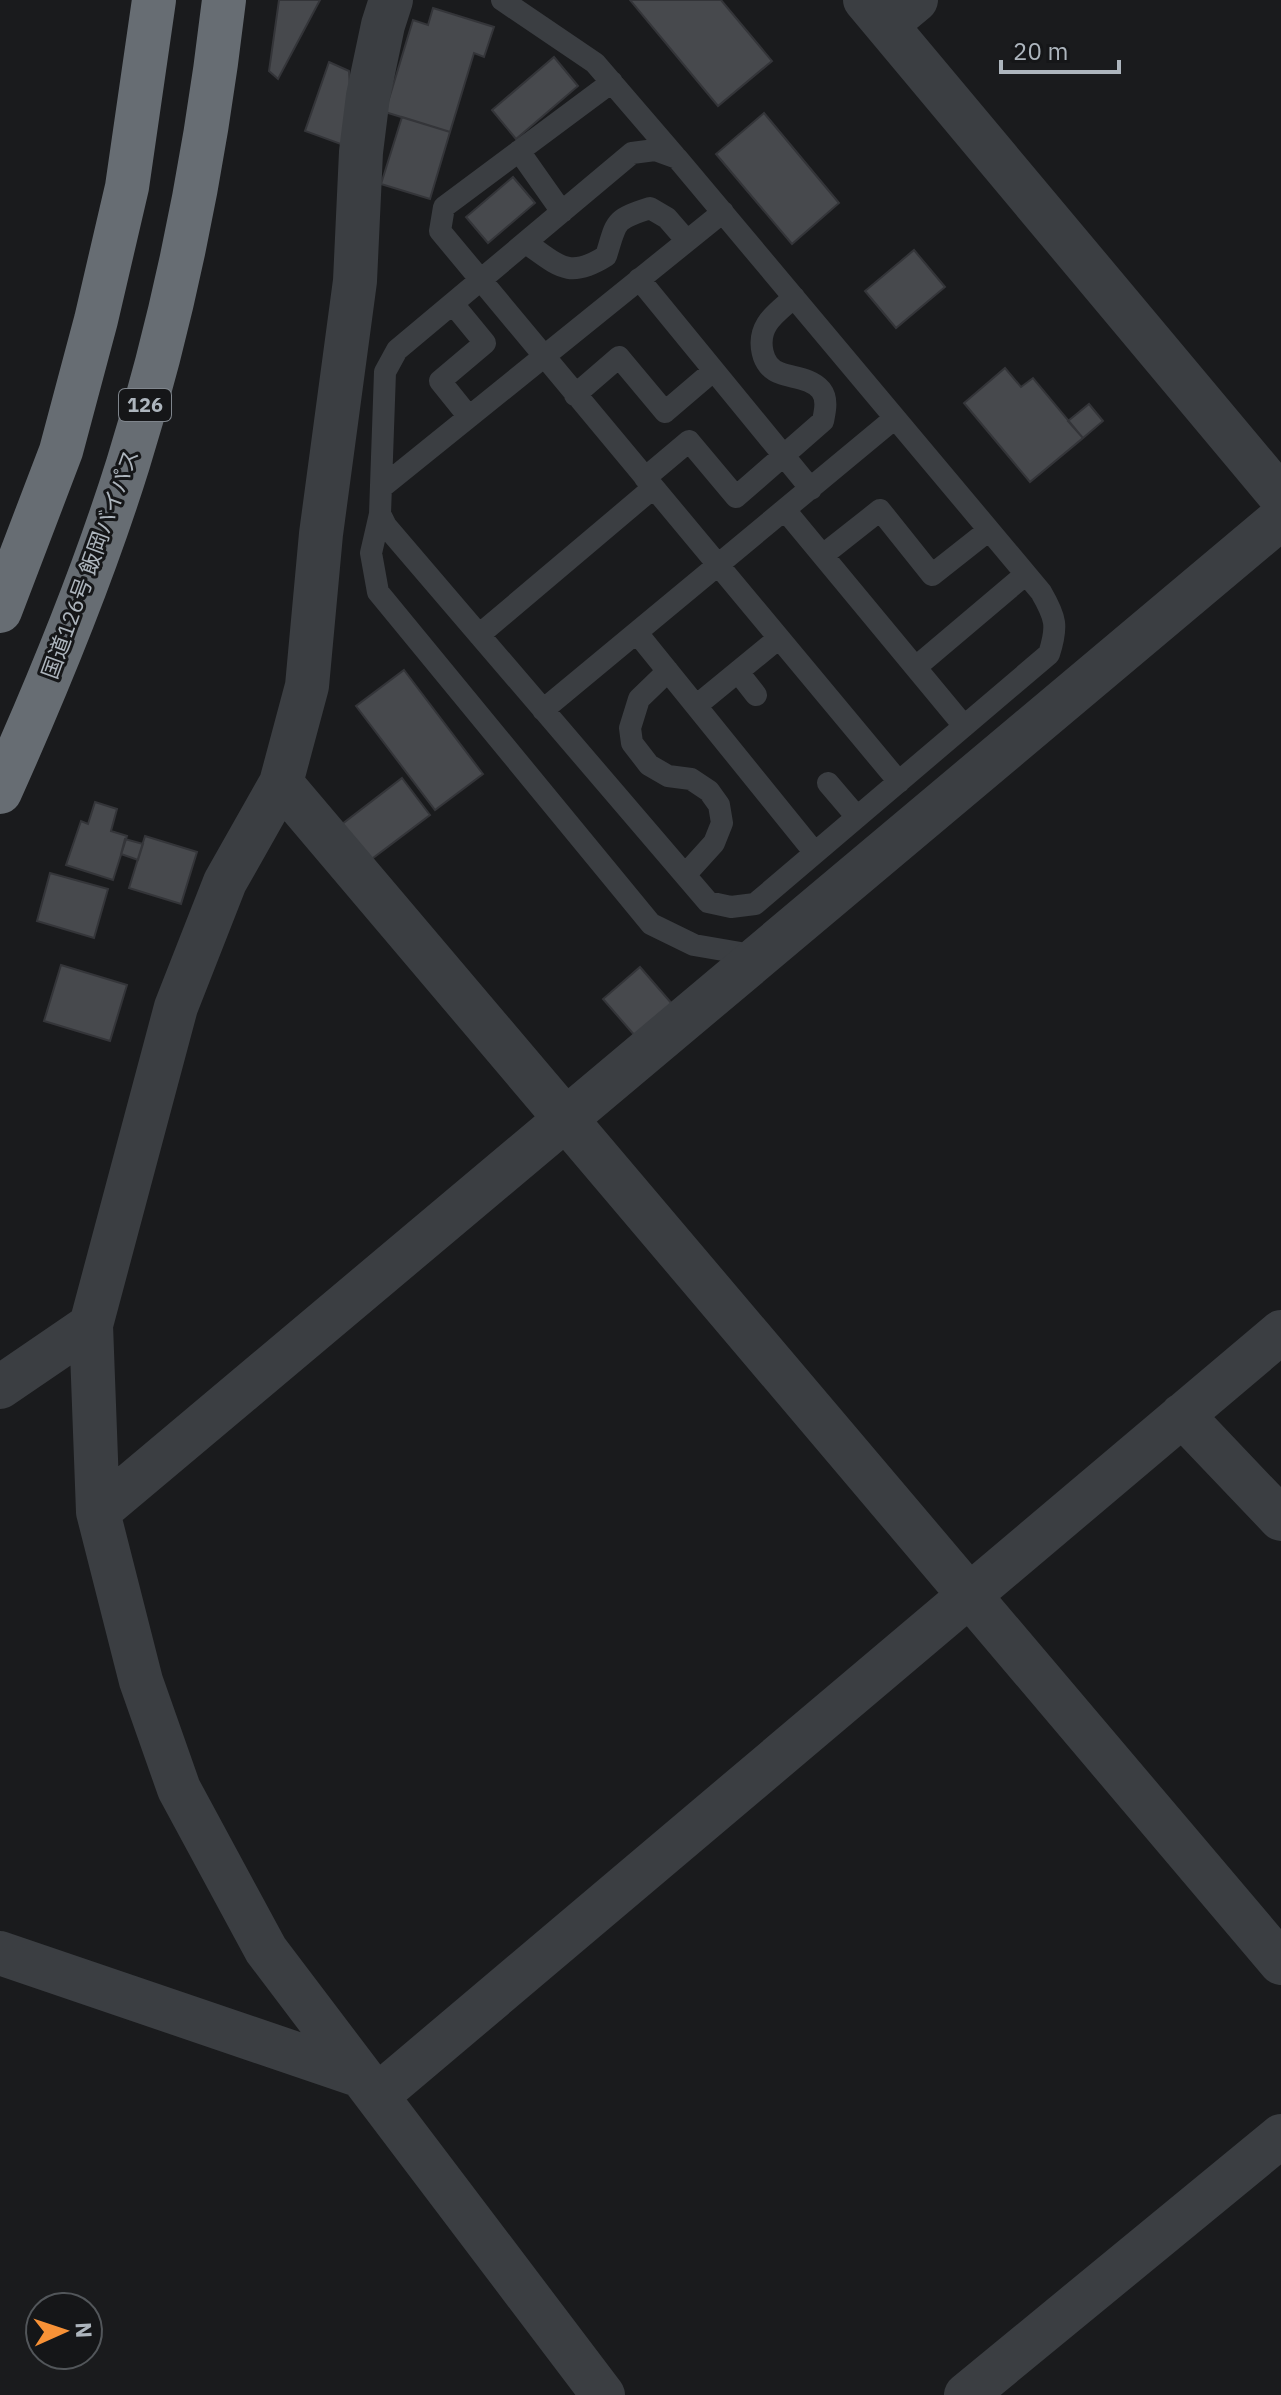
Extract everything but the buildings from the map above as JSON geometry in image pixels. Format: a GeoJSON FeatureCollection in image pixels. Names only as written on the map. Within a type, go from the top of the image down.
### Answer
{"type":"FeatureCollection","features":[{"type":"Feature","properties":{"kind":"highway"},"geometry":{"type":"LineString","coordinates":[[0,611],[61,451],[96,320],[127,187],[154,0]]}},
{"type":"Feature","properties":{"kind":"highway","name":"国道126号 飯岡バイパス"},"geometry":{"type":"LineString","coordinates":[[0,792],[86,585],[128,464],[156,365],[208,124],[224,0]]}},
{"type":"Feature","properties":{"kind":"street"},"geometry":{"type":"LineString","coordinates":[[391,0],[368,96],[361,152],[355,281],[321,534],[307,686],[281,783],[225,882],[176,1007],[91,1325],[98,1512],[141,1681],[179,1789],[266,1950],[603,2395]]}},
{"type":"Feature","properties":{"kind":"street"},"geometry":{"type":"LineString","coordinates":[[889,8],[1281,497]]}},
{"type":"Feature","properties":{"kind":"street"},"geometry":{"type":"LineString","coordinates":[[98,1512],[1281,518]]}},
{"type":"Feature","properties":{"kind":"street"},"geometry":{"type":"LineString","coordinates":[[281,783],[1281,1963]]}},
{"type":"Feature","properties":{"kind":"street"},"geometry":{"type":"LineString","coordinates":[[0,1387],[91,1325]]}},
{"type":"Feature","properties":{"kind":"street"},"geometry":{"type":"LineString","coordinates":[[369,2086],[969,1595],[1281,1332]]}},
{"type":"Feature","properties":{"kind":"street"},"geometry":{"type":"LineString","coordinates":[[1182,1415],[1281,1519]]}},
{"type":"Feature","properties":{"kind":"street"},"geometry":{"type":"LineString","coordinates":[[0,1953],[369,2086]]}},
{"type":"Feature","properties":{"kind":"street"},"geometry":{"type":"LineString","coordinates":[[966,2395],[1281,2136]]}},
{"type":"Feature","properties":{"kind":"lane"},"geometry":{"type":"LineString","coordinates":[[380,514],[386,526],[708,902],[731,907],[755,904],[1049,654],[1055,635],[1054,615],[1041,592],[612,82],[595,63],[502,0]]}},
{"type":"Feature","properties":{"kind":"lane"},"geometry":{"type":"LineString","coordinates":[[612,82],[444,207],[440,231],[899,782]]}},
{"type":"Feature","properties":{"kind":"lane"},"geometry":{"type":"LineString","coordinates":[[677,158],[655,150],[632,153],[397,350],[385,372],[380,514],[371,553],[378,592],[651,924],[694,945],[760,956]]}},
{"type":"Feature","properties":{"kind":"lane"},"geometry":{"type":"LineString","coordinates":[[519,151],[562,212]]}},
{"type":"Feature","properties":{"kind":"lane"},"geometry":{"type":"LineString","coordinates":[[526,243],[566,270],[587,268],[606,256],[614,226],[626,216],[650,208],[667,218],[687,241]]}},
{"type":"Feature","properties":{"kind":"lane"},"geometry":{"type":"LineString","coordinates":[[381,488],[723,212]]}},
{"type":"Feature","properties":{"kind":"lane"},"geometry":{"type":"LineString","coordinates":[[639,279],[811,489]]}},
{"type":"Feature","properties":{"kind":"lane"},"geometry":{"type":"LineString","coordinates":[[479,635],[649,483],[689,441],[736,497],[823,421],[826,404],[821,390],[804,379],[776,372],[764,359],[761,340],[766,325],[794,297]]}},
{"type":"Feature","properties":{"kind":"lane"},"geometry":{"type":"LineString","coordinates":[[453,304],[485,343],[440,381],[469,417]]}},
{"type":"Feature","properties":{"kind":"lane"},"geometry":{"type":"LineString","coordinates":[[575,395],[619,357],[665,412],[713,371]]}},
{"type":"Feature","properties":{"kind":"lane"},"geometry":{"type":"LineString","coordinates":[[543,710],[895,418]]}},
{"type":"Feature","properties":{"kind":"lane"},"geometry":{"type":"LineString","coordinates":[[785,510],[964,726]]}},
{"type":"Feature","properties":{"kind":"lane"},"geometry":{"type":"LineString","coordinates":[[823,555],[880,510],[932,575],[989,530]]}},
{"type":"Feature","properties":{"kind":"lane"},"geometry":{"type":"LineString","coordinates":[[916,667],[1026,574]]}},
{"type":"Feature","properties":{"kind":"lane"},"geometry":{"type":"LineString","coordinates":[[637,633],[815,853]]}},
{"type":"Feature","properties":{"kind":"lane"},"geometry":{"type":"LineString","coordinates":[[696,706],[779,638]]}},
{"type":"Feature","properties":{"kind":"lane"},"geometry":{"type":"LineString","coordinates":[[668,671],[639,699],[630,728],[632,743],[649,765],[668,776],[691,779],[709,791],[719,805],[722,823],[714,843],[685,875]]}},
{"type":"Feature","properties":{"kind":"lane"},"geometry":{"type":"LineString","coordinates":[[738,672],[756,695]]}},
{"type":"Feature","properties":{"kind":"lane"},"geometry":{"type":"LineString","coordinates":[[828,783],[857,817]]}}]}
